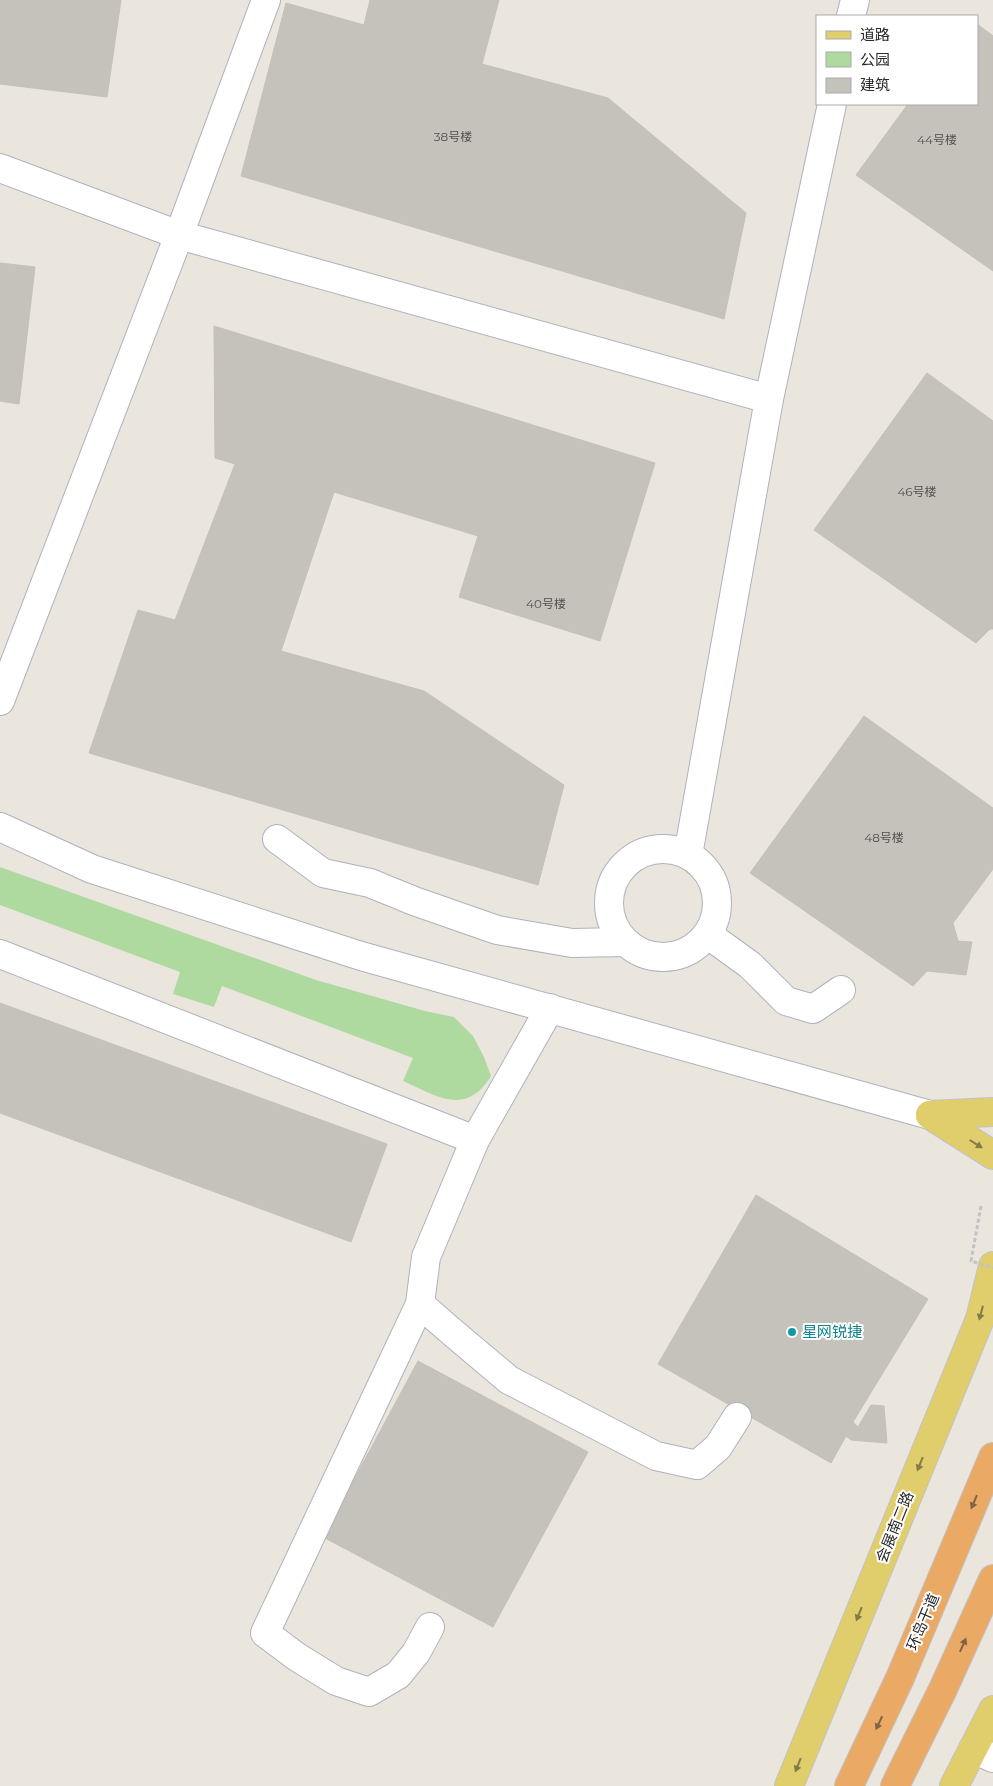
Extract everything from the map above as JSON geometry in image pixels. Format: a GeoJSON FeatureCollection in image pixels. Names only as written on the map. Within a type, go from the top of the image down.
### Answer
{"type":"FeatureCollection","features":[{"type":"Feature","properties":{"kind":"highway","name":"环岛干道"},"geometry":{"type":"LineString","coordinates":[[849,1786],[900,1678],[993,1457]]}},
{"type":"Feature","properties":{"kind":"highway"},"geometry":{"type":"LineString","coordinates":[[896,1786],[993,1579]]}},
{"type":"Feature","properties":{"kind":"main road"},"geometry":{"type":"LineString","coordinates":[[930,1115],[993,1112]]}},
{"type":"Feature","properties":{"kind":"main road"},"geometry":{"type":"LineString","coordinates":[[930,1115],[993,1155]]}},
{"type":"Feature","properties":{"kind":"main road","name":"会展南二路"},"geometry":{"type":"LineString","coordinates":[[789,1786],[980,1319],[993,1267]]}},
{"type":"Feature","properties":{"kind":"main road"},"geometry":{"type":"LineString","coordinates":[[954,1786],[983,1753],[993,1710]]}},
{"type":"Feature","properties":{"kind":"street"},"geometry":{"type":"LineString","coordinates":[[0,701],[179,235],[266,0]]}},
{"type":"Feature","properties":{"kind":"street"},"geometry":{"type":"LineString","coordinates":[[851,15],[855,0]]}},
{"type":"Feature","properties":{"kind":"street"},"geometry":{"type":"LineString","coordinates":[[688,855],[769,399],[832,105]]}},
{"type":"Feature","properties":{"kind":"street"},"geometry":{"type":"LineString","coordinates":[[0,168],[179,235],[769,399]]}},
{"type":"Feature","properties":{"kind":"street"},"geometry":{"type":"LineString","coordinates":[[0,826],[92,869],[361,956],[930,1115]]}},
{"type":"Feature","properties":{"kind":"street"},"geometry":{"type":"LineString","coordinates":[[277,839],[323,873],[370,883],[414,901],[497,930],[572,943],[625,942]]}},
{"type":"Feature","properties":{"kind":"street"},"geometry":{"type":"LineString","coordinates":[[666,849],[688,855],[704,867],[711,878],[716,895],[715,918],[707,934],[690,950],[671,956],[653,956],[641,952],[625,942],[618,934],[610,917],[610,890],[618,872],[628,862],[645,852],[666,849]]}},
{"type":"Feature","properties":{"kind":"street"},"geometry":{"type":"LineString","coordinates":[[707,934],[750,965],[786,1002],[813,1009],[840,990]]}},
{"type":"Feature","properties":{"kind":"street"},"geometry":{"type":"LineString","coordinates":[[0,954],[475,1140]]}},
{"type":"Feature","properties":{"kind":"street"},"geometry":{"type":"LineString","coordinates":[[430,1627],[416,1653],[398,1675],[369,1692],[336,1681],[296,1657],[265,1633],[420,1304],[426,1257],[475,1140],[550,1008]]}},
{"type":"Feature","properties":{"kind":"street"},"geometry":{"type":"LineString","coordinates":[[420,1304],[509,1380],[656,1456],[697,1465],[718,1447],[737,1417]]}},
{"type":"Feature","properties":{"kind":"path"},"geometry":{"type":"LineString","coordinates":[[981,1206],[971,1261],[993,1267]]}},
{"type":"Feature","properties":{"kind":"green space"},"geometry":{"type":"Polygon","coordinates":[[[0,867],[316,980],[425,1011],[454,1017],[473,1036],[491,1076],[481,1089],[471,1096],[461,1100],[450,1100],[403,1081],[413,1058],[222,986],[214,1007],[173,994],[180,972],[0,905],[0,867]]]}},
{"type":"Feature","properties":{"kind":"building"},"geometry":{"type":"Polygon","coordinates":[[[0,0],[121,0],[107,97],[0,84],[0,0]]]}},
{"type":"Feature","properties":{"kind":"building"},"geometry":{"type":"Polygon","coordinates":[[[370,0],[499,0],[482,64],[608,98],[746,213],[724,319],[241,176],[286,3],[364,25],[370,0]]]}},
{"type":"Feature","properties":{"kind":"building"},"geometry":{"type":"Polygon","coordinates":[[[978,25],[993,36],[993,271],[856,175],[907,105],[978,105],[978,25]]]}},
{"type":"Feature","properties":{"kind":"building"},"geometry":{"type":"Polygon","coordinates":[[[0,263],[35,267],[19,404],[0,401],[0,263]]]}},
{"type":"Feature","properties":{"kind":"building"},"geometry":{"type":"Polygon","coordinates":[[[214,326],[655,463],[600,641],[459,597],[478,536],[334,492],[281,651],[424,691],[564,785],[538,885],[89,753],[138,610],[175,620],[235,464],[215,458],[214,326]]]}},
{"type":"Feature","properties":{"kind":"building"},"geometry":{"type":"Polygon","coordinates":[[[927,373],[993,421],[993,629],[990,629],[976,643],[814,530],[927,373]]]}},
{"type":"Feature","properties":{"kind":"building"},"geometry":{"type":"Polygon","coordinates":[[[864,716],[993,808],[993,869],[953,923],[958,941],[972,942],[966,975],[927,971],[913,986],[750,873],[864,716]]]}},
{"type":"Feature","properties":{"kind":"building"},"geometry":{"type":"Polygon","coordinates":[[[0,1003],[387,1144],[351,1242],[0,1113],[0,1003]]]}},
{"type":"Feature","properties":{"kind":"building","name":"星网锐捷"},"geometry":{"type":"Polygon","coordinates":[[[756,1195],[928,1299],[853,1422],[858,1427],[871,1405],[884,1406],[887,1443],[851,1440],[846,1436],[831,1463],[658,1364],[756,1195]]]}},
{"type":"Feature","properties":{"kind":"building"},"geometry":{"type":"Polygon","coordinates":[[[418,1361],[588,1452],[493,1627],[323,1537],[418,1361]]]}},
{"type":"Feature","properties":{"kind":"place","name":"星网锐捷"},"geometry":{"type":"Point","coordinates":[792,1332]}}]}
